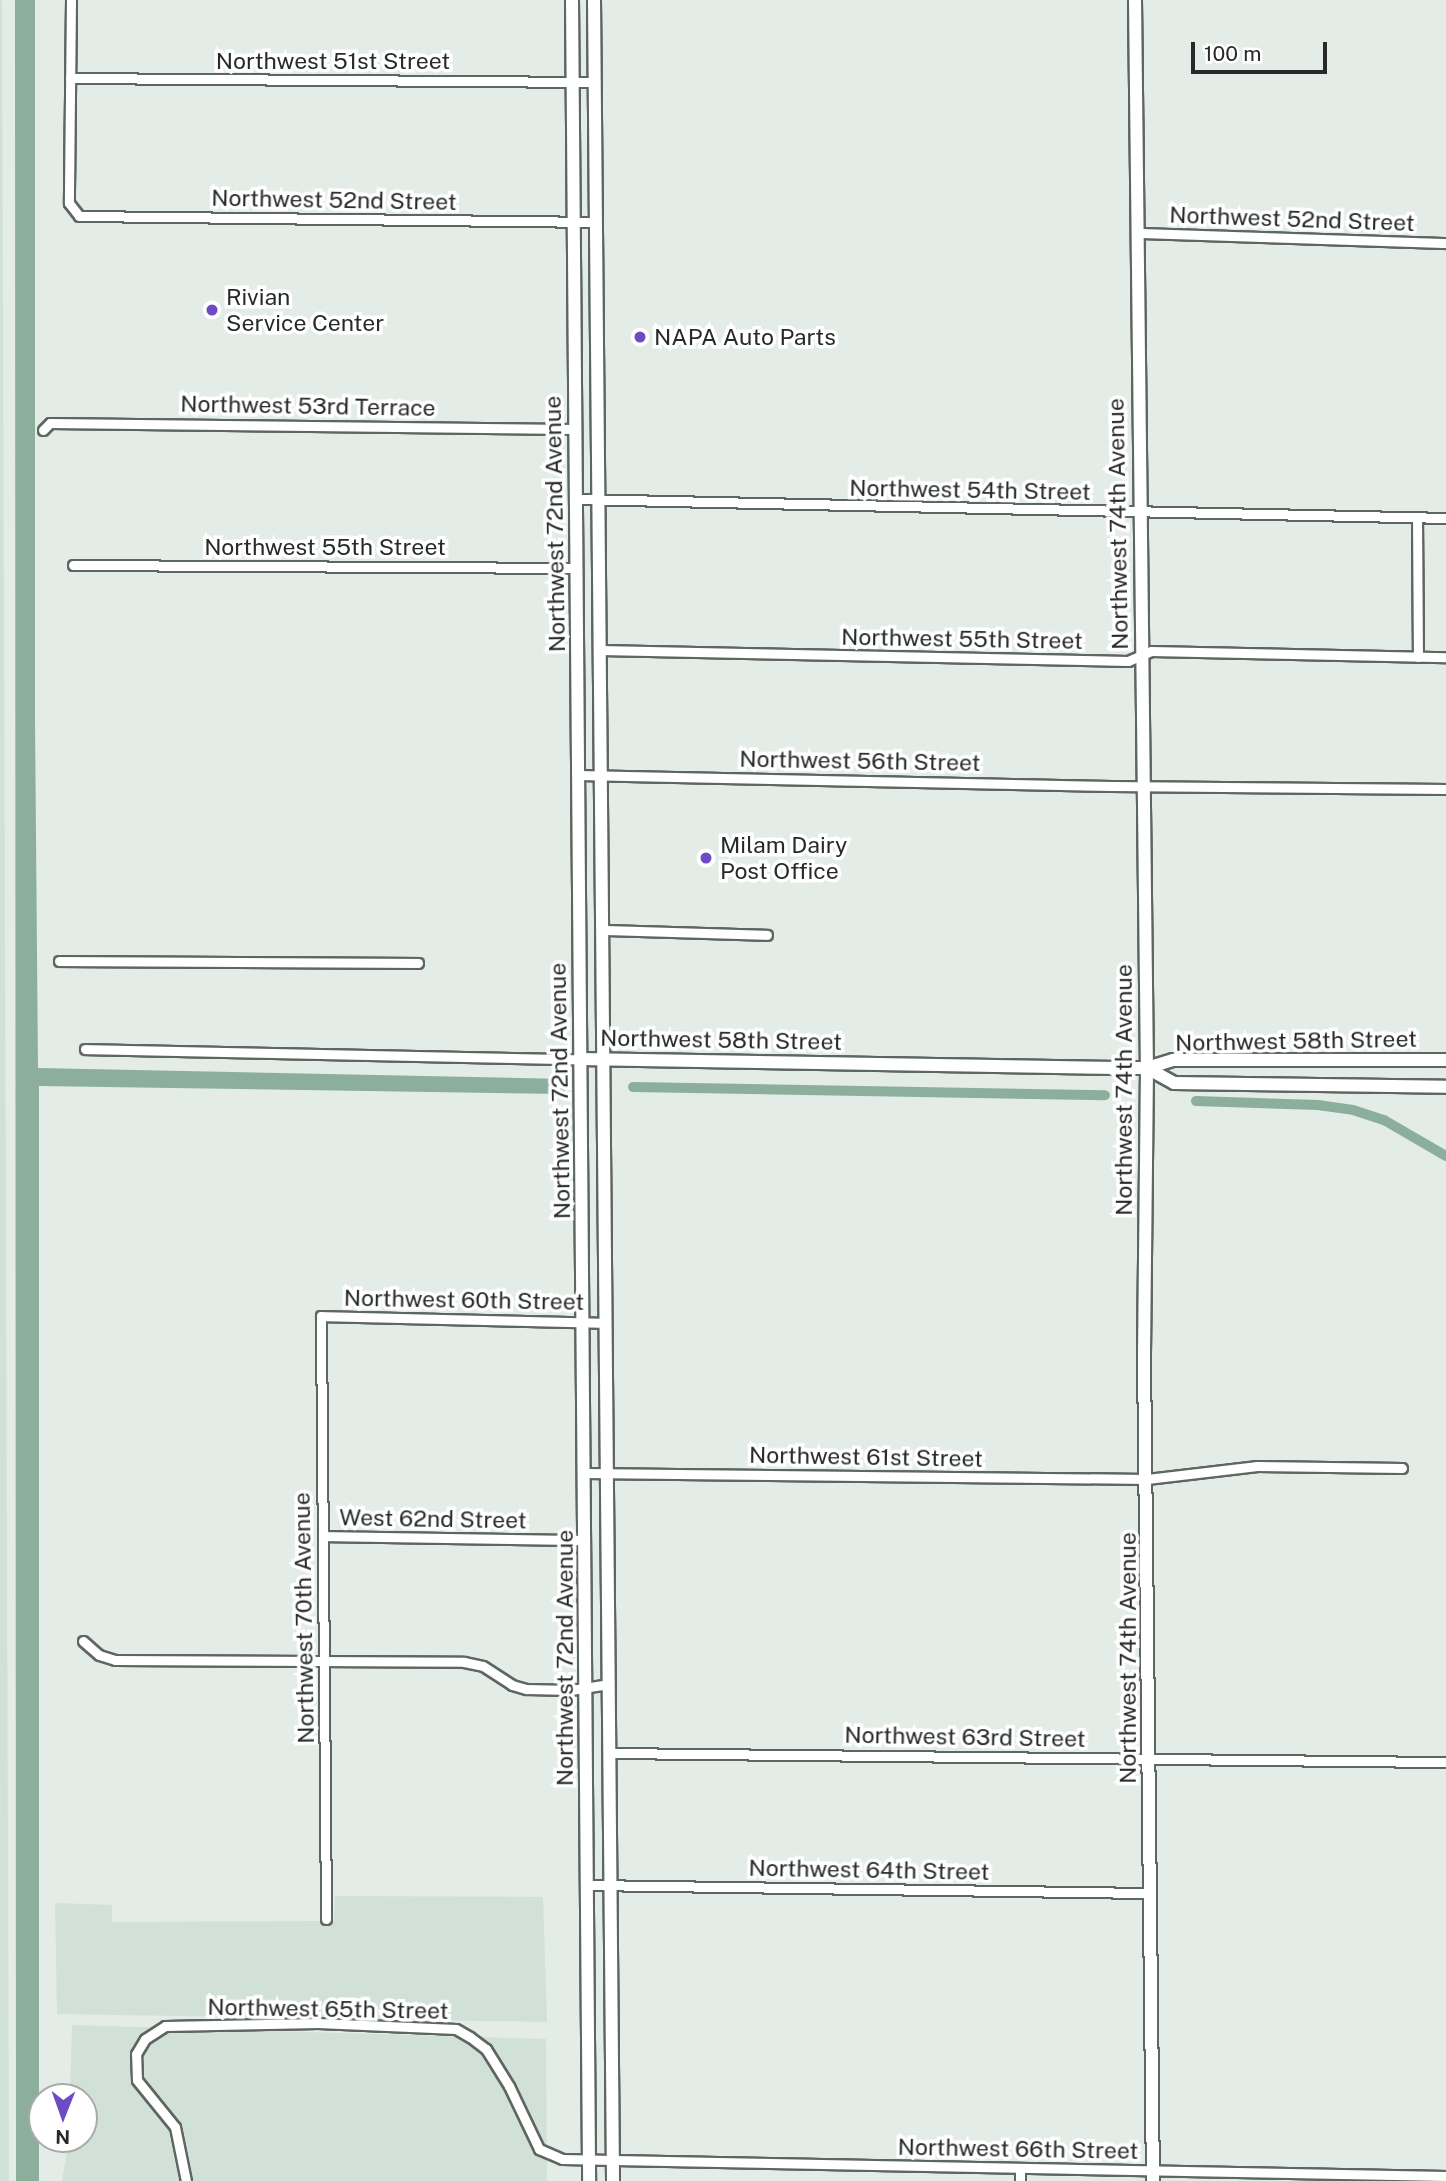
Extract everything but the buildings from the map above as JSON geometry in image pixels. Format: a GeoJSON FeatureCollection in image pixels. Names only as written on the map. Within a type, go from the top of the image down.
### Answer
{"type":"FeatureCollection","features":[{"type":"Feature","properties":{"kind":"main road","name":"Northwest 72nd Avenue"},"geometry":{"type":"LineString","coordinates":[[572,0],[589,2181]]}},
{"type":"Feature","properties":{"kind":"main road","name":"Northwest 72nd Avenue"},"geometry":{"type":"LineString","coordinates":[[594,0],[613,2181]]}},
{"type":"Feature","properties":{"kind":"main road","name":"Northwest 74th Avenue"},"geometry":{"type":"LineString","coordinates":[[1135,0],[1140,657],[1147,1068],[1144,1354],[1153,2175]]}},
{"type":"Feature","properties":{"kind":"main road","name":"Northwest 58th Street"},"geometry":{"type":"LineString","coordinates":[[580,1059],[1147,1068],[1173,1060],[1446,1060]]}},
{"type":"Feature","properties":{"kind":"main road","name":"Northwest 58th Street"},"geometry":{"type":"LineString","coordinates":[[1147,1068],[1174,1083],[1446,1087]]}},
{"type":"Feature","properties":{"kind":"street"},"geometry":{"type":"LineString","coordinates":[[71,0],[71,78]]}},
{"type":"Feature","properties":{"kind":"street","name":"Northwest 51st Street"},"geometry":{"type":"LineString","coordinates":[[71,78],[596,82]]}},
{"type":"Feature","properties":{"kind":"street","name":"Northwest 52nd Street"},"geometry":{"type":"LineString","coordinates":[[71,78],[69,203],[73,212],[79,216],[596,222]]}},
{"type":"Feature","properties":{"kind":"street","name":"Northwest 52nd Street"},"geometry":{"type":"LineString","coordinates":[[1138,233],[1446,243]]}},
{"type":"Feature","properties":{"kind":"street","name":"Northwest 53rd Terrace"},"geometry":{"type":"LineString","coordinates":[[43,430],[50,423],[575,429]]}},
{"type":"Feature","properties":{"kind":"street","name":"Northwest 54th Street"},"geometry":{"type":"LineString","coordinates":[[577,499],[1446,518]]}},
{"type":"Feature","properties":{"kind":"street"},"geometry":{"type":"LineString","coordinates":[[1417,518],[1418,657]]}},
{"type":"Feature","properties":{"kind":"street","name":"Northwest 55th Street"},"geometry":{"type":"LineString","coordinates":[[73,565],[577,568]]}},
{"type":"Feature","properties":{"kind":"street","name":"Northwest 55th Street"},"geometry":{"type":"LineString","coordinates":[[600,650],[1128,662],[1151,651],[1446,657]]}},
{"type":"Feature","properties":{"kind":"street","name":"Northwest 56th Street"},"geometry":{"type":"LineString","coordinates":[[578,775],[1446,789]]}},
{"type":"Feature","properties":{"kind":"street"},"geometry":{"type":"LineString","coordinates":[[602,930],[767,935]]}},
{"type":"Feature","properties":{"kind":"street"},"geometry":{"type":"LineString","coordinates":[[59,961],[418,963]]}},
{"type":"Feature","properties":{"kind":"street","name":"Northwest 58th Street"},"geometry":{"type":"LineString","coordinates":[[85,1049],[580,1059]]}},
{"type":"Feature","properties":{"kind":"street","name":"Northwest 60th Street"},"geometry":{"type":"LineString","coordinates":[[321,1316],[606,1323]]}},
{"type":"Feature","properties":{"kind":"street","name":"Northwest 70th Avenue"},"geometry":{"type":"LineString","coordinates":[[321,1316],[326,1919]]}},
{"type":"Feature","properties":{"kind":"street","name":"Northwest 61st Street"},"geometry":{"type":"LineString","coordinates":[[585,1473],[1147,1479],[1257,1466],[1402,1468]]}},
{"type":"Feature","properties":{"kind":"street","name":"West 62nd Street"},"geometry":{"type":"LineString","coordinates":[[323,1536],[585,1540]]}},
{"type":"Feature","properties":{"kind":"street"},"geometry":{"type":"LineString","coordinates":[[83,1641],[99,1656],[115,1660],[464,1662],[483,1666],[512,1685],[526,1689],[586,1688],[608,1684]]}},
{"type":"Feature","properties":{"kind":"street","name":"Northwest 63rd Street"},"geometry":{"type":"LineString","coordinates":[[609,1753],[1446,1762]]}},
{"type":"Feature","properties":{"kind":"street","name":"Northwest 64th Street"},"geometry":{"type":"LineString","coordinates":[[588,1885],[1150,1893]]}},
{"type":"Feature","properties":{"kind":"street","name":"Northwest 65th Street"},"geometry":{"type":"LineString","coordinates":[[186,2181],[175,2127],[137,2080],[136,2054],[145,2039],[165,2026],[318,2024],[456,2029],[486,2049],[509,2086],[531,2138],[539,2149],[562,2159],[589,2161]]}},
{"type":"Feature","properties":{"kind":"street","name":"Northwest 66th Street"},"geometry":{"type":"LineString","coordinates":[[589,2161],[1020,2169],[1153,2175],[1446,2176]]}},
{"type":"Feature","properties":{"kind":"street"},"geometry":{"type":"LineString","coordinates":[[1020,2169],[1020,2181]]}},
{"type":"Feature","properties":{"kind":"shaded area"},"geometry":{"type":"Polygon","coordinates":[[[2,0],[9,2181],[0,2181],[2,0]]]}},
{"type":"Feature","properties":{"kind":"shaded area"},"geometry":{"type":"Polygon","coordinates":[[[15,0],[35,0],[38,1068],[565,1079],[565,1094],[39,1086],[39,2083],[28,2083],[28,2153],[39,2153],[39,2181],[16,2181],[15,0]]]}},
{"type":"Feature","properties":{"kind":"shaded area"},"geometry":{"type":"Polygon","coordinates":[[[335,1896],[543,1897],[547,2022],[57,2014],[55,1903],[112,1905],[112,1922],[334,1921],[335,1896]]]}},
{"type":"Feature","properties":{"kind":"shaded area"},"geometry":{"type":"Polygon","coordinates":[[[72,2025],[546,2039],[547,2181],[62,2181],[67,2153],[98,2153],[98,2083],[70,2083],[72,2025]]]}},
{"type":"Feature","properties":{"kind":"waterway"},"geometry":{"type":"LineString","coordinates":[[633,1087],[1105,1095]]}},
{"type":"Feature","properties":{"kind":"waterway"},"geometry":{"type":"LineString","coordinates":[[1196,1101],[1318,1105],[1353,1110],[1384,1120],[1446,1156]]}},
{"type":"Feature","properties":{"kind":"place","name":"Rivian Service Center"},"geometry":{"type":"Point","coordinates":[212,310]}},
{"type":"Feature","properties":{"kind":"place","name":"NAPA Auto Parts"},"geometry":{"type":"Point","coordinates":[640,337]}},
{"type":"Feature","properties":{"kind":"place","name":"Milam Dairy Post Office"},"geometry":{"type":"Point","coordinates":[706,858]}}]}
